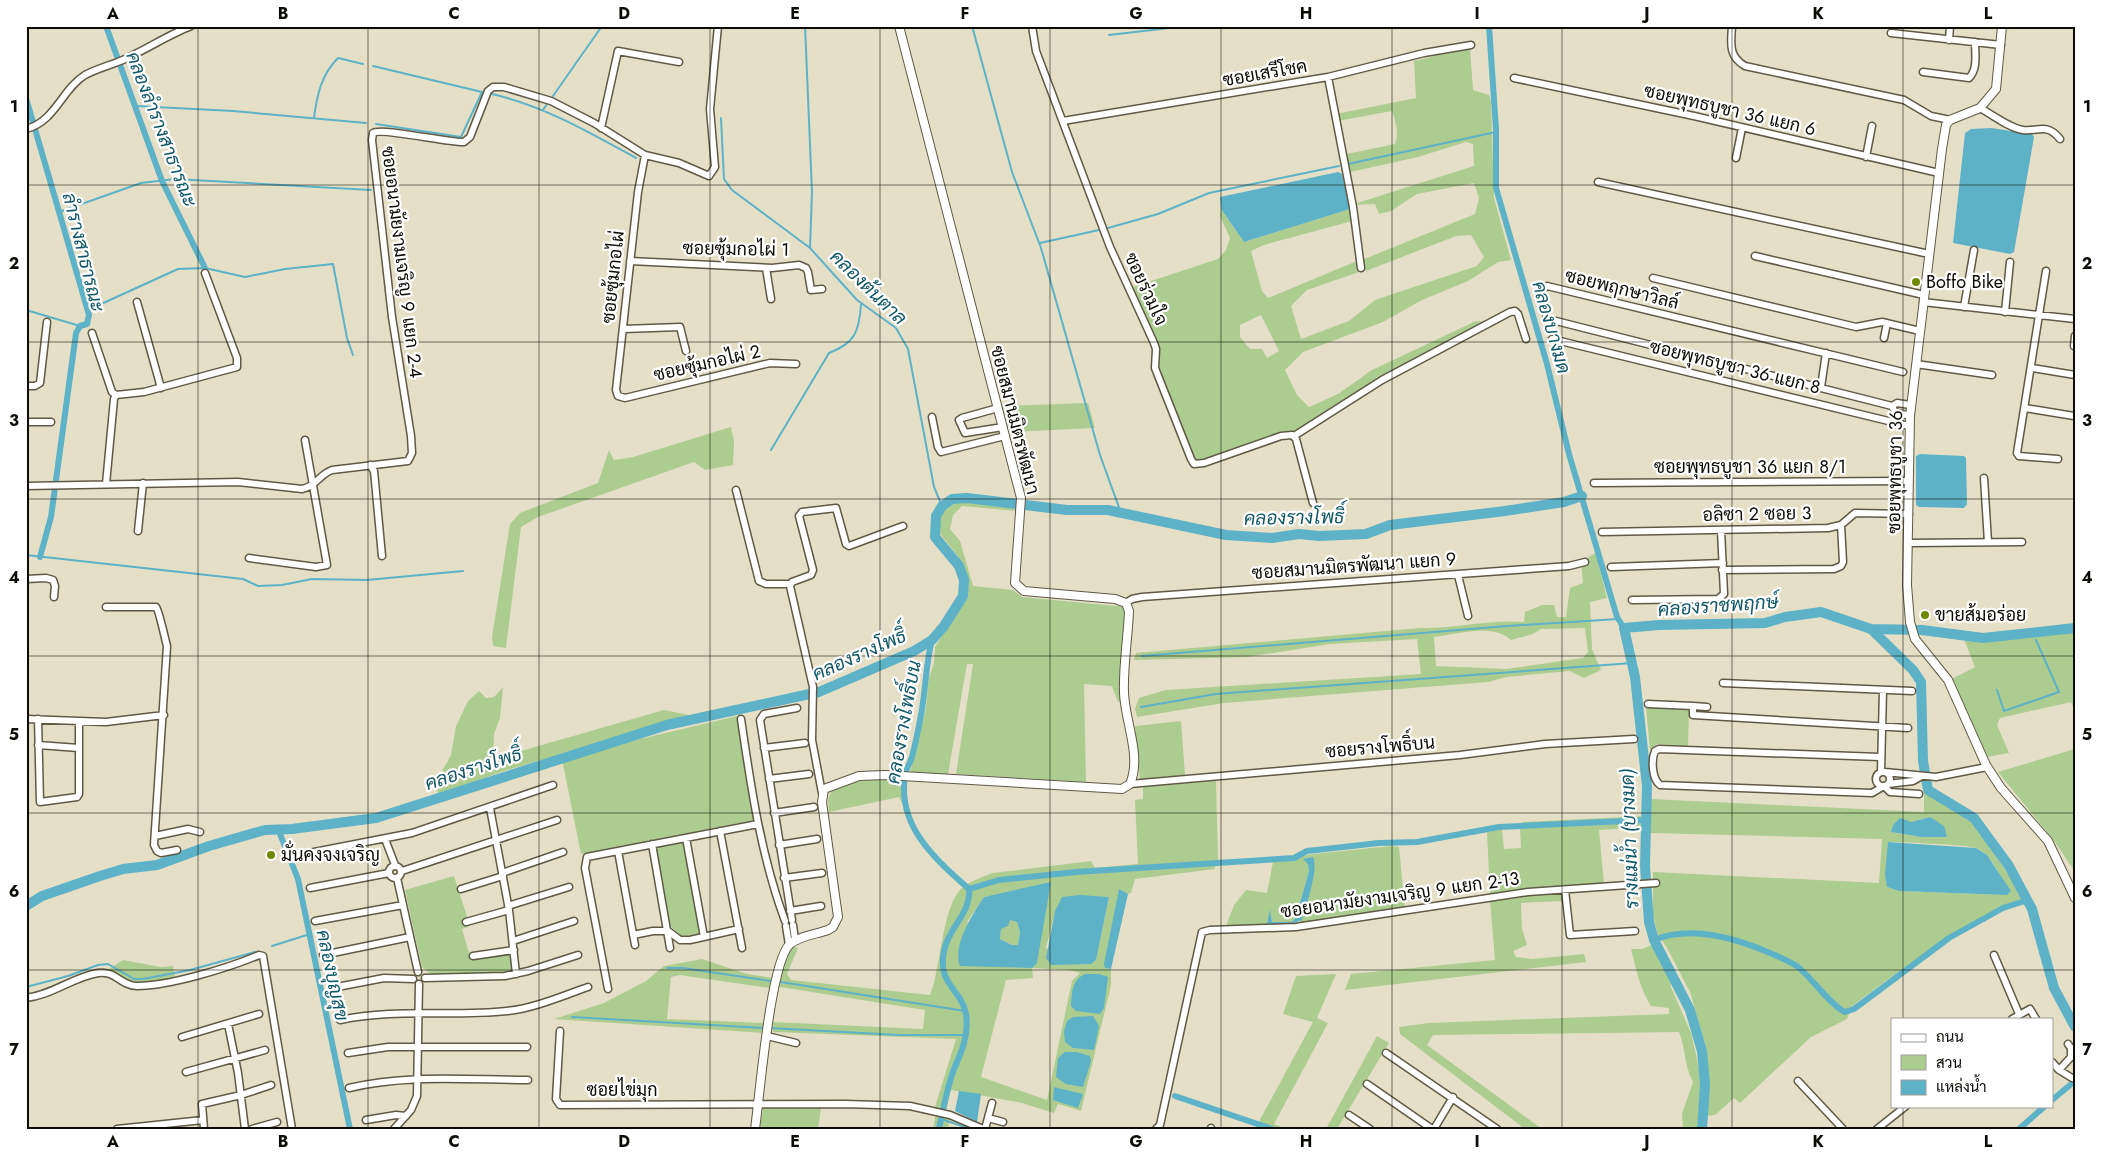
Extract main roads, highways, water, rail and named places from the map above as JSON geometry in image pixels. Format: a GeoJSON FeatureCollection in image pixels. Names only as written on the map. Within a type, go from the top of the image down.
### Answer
{"type":"FeatureCollection","features":[{"type":"Feature","properties":{"kind":"water"},"geometry":{"type":"Polygon","coordinates":[[[1991,128],[2032,134],[2034,137],[2014,252],[2010,254],[1953,243],[1965,133],[1971,129],[1991,128]]]}},
{"type":"Feature","properties":{"kind":"water"},"geometry":{"type":"Polygon","coordinates":[[[1338,172],[1342,174],[1350,209],[1244,242],[1221,209],[1220,197],[1338,172]]]}},
{"type":"Feature","properties":{"kind":"water"},"geometry":{"type":"Polygon","coordinates":[[[1920,454],[1964,456],[1966,458],[1967,504],[1964,508],[1919,507],[1916,505],[1916,456],[1920,454]]]}},
{"type":"Feature","properties":{"kind":"water"},"geometry":{"type":"Polygon","coordinates":[[[1930,817],[1944,826],[1947,837],[1921,837],[1891,832],[1893,825],[1900,818],[1911,822],[1930,817]]]}},
{"type":"Feature","properties":{"kind":"water"},"geometry":{"type":"Polygon","coordinates":[[[1888,842],[1976,848],[1987,855],[2011,891],[2007,895],[1899,891],[1887,887],[1885,875],[1888,842]]]}},
{"type":"Feature","properties":{"kind":"water"},"geometry":{"type":"Polygon","coordinates":[[[1313,857],[1313,879],[1302,920],[1291,924],[1267,924],[1270,909],[1272,922],[1292,922],[1296,917],[1309,871],[1308,864],[1303,859],[1313,857]]]}},
{"type":"Feature","properties":{"kind":"water"},"geometry":{"type":"Polygon","coordinates":[[[1051,882],[1037,963],[1032,968],[960,966],[958,958],[961,940],[969,921],[984,897],[1051,882]],[[1010,920],[1008,926],[1001,929],[1000,939],[1012,945],[1018,945],[1020,932],[1017,922],[1010,920]]]}},
{"type":"Feature","properties":{"kind":"water"},"geometry":{"type":"Polygon","coordinates":[[[1119,889],[1128,894],[1111,969],[1105,968],[1104,964],[1119,889]]]}},
{"type":"Feature","properties":{"kind":"water"},"geometry":{"type":"Polygon","coordinates":[[[1080,895],[1109,897],[1096,960],[1091,964],[1051,965],[1046,958],[1055,911],[1062,897],[1080,895]]]}},
{"type":"Feature","properties":{"kind":"water"},"geometry":{"type":"Polygon","coordinates":[[[1085,974],[1099,974],[1108,977],[1104,1008],[1100,1014],[1076,1011],[1071,1006],[1072,991],[1075,983],[1085,974]]]}},
{"type":"Feature","properties":{"kind":"water"},"geometry":{"type":"Polygon","coordinates":[[[1093,1016],[1099,1026],[1094,1050],[1073,1048],[1065,1042],[1064,1032],[1067,1021],[1073,1017],[1093,1016]]]}},
{"type":"Feature","properties":{"kind":"water"},"geometry":{"type":"Polygon","coordinates":[[[1065,1052],[1077,1052],[1090,1056],[1091,1061],[1083,1087],[1066,1084],[1056,1077],[1058,1058],[1065,1052]]]}},
{"type":"Feature","properties":{"kind":"water"},"geometry":{"type":"Polygon","coordinates":[[[1054,1087],[1083,1094],[1078,1108],[1053,1100],[1054,1087]]]}},
{"type":"Feature","properties":{"kind":"water"},"geometry":{"type":"Polygon","coordinates":[[[959,1091],[981,1094],[977,1122],[955,1111],[959,1091]]]}},
{"type":"Feature","properties":{"kind":"waterway","name":"คลองลำรางสาธารณะ"},"geometry":{"type":"LineString","coordinates":[[106,26],[162,181],[205,268]]}},
{"type":"Feature","properties":{"kind":"waterway"},"geometry":{"type":"LineString","coordinates":[[553,96],[602,26]]}},
{"type":"Feature","properties":{"kind":"waterway","name":"คลองต้นตาล"},"geometry":{"type":"LineString","coordinates":[[805,26],[812,192],[810,248],[857,300],[896,328],[908,349],[934,487],[942,506]]}},
{"type":"Feature","properties":{"kind":"waterway"},"geometry":{"type":"LineString","coordinates":[[972,26],[1012,172],[1041,248],[1100,455],[1121,513]]}},
{"type":"Feature","properties":{"kind":"waterway"},"geometry":{"type":"LineString","coordinates":[[1109,35],[1187,26]]}},
{"type":"Feature","properties":{"kind":"waterway","name":"คลองบางมด"},"geometry":{"type":"LineString","coordinates":[[1489,26],[1496,129],[1496,188],[1547,364],[1569,454],[1617,617],[1624,628]]}},
{"type":"Feature","properties":{"kind":"waterway"},"geometry":{"type":"LineString","coordinates":[[314,118],[324,78],[338,58],[363,64]]}},
{"type":"Feature","properties":{"kind":"waterway"},"geometry":{"type":"LineString","coordinates":[[373,66],[482,92],[461,137],[376,124]]}},
{"type":"Feature","properties":{"kind":"waterway"},"geometry":{"type":"LineString","coordinates":[[492,94],[530,105],[583,129],[636,158]]}},
{"type":"Feature","properties":{"kind":"waterway","name":"ลำรางสาธารณะ"},"geometry":{"type":"LineString","coordinates":[[26,98],[89,315],[87,324],[80,326],[76,333],[51,517],[40,557]]}},
{"type":"Feature","properties":{"kind":"waterway"},"geometry":{"type":"LineString","coordinates":[[543,110],[547,104]]}},
{"type":"Feature","properties":{"kind":"waterway"},"geometry":{"type":"LineString","coordinates":[[136,106],[233,111],[366,123]]}},
{"type":"Feature","properties":{"kind":"waterway"},"geometry":{"type":"LineString","coordinates":[[721,118],[724,179],[732,190],[810,248]]}},
{"type":"Feature","properties":{"kind":"waterway"},"geometry":{"type":"LineString","coordinates":[[1348,164],[1496,132]]}},
{"type":"Feature","properties":{"kind":"waterway"},"geometry":{"type":"LineString","coordinates":[[1108,228],[1158,214],[1209,193],[1339,166]]}},
{"type":"Feature","properties":{"kind":"waterway"},"geometry":{"type":"LineString","coordinates":[[59,212],[141,183],[175,179],[371,190]]}},
{"type":"Feature","properties":{"kind":"waterway"},"geometry":{"type":"LineString","coordinates":[[1040,243],[1099,230]]}},
{"type":"Feature","properties":{"kind":"waterway"},"geometry":{"type":"LineString","coordinates":[[88,310],[178,269],[205,268],[245,277],[285,269],[333,264],[347,338],[353,355]]}},
{"type":"Feature","properties":{"kind":"waterway"},"geometry":{"type":"LineString","coordinates":[[771,450],[829,353],[845,345],[854,335],[859,322],[861,305]]}},
{"type":"Feature","properties":{"kind":"waterway"},"geometry":{"type":"LineString","coordinates":[[26,310],[80,326]]}},
{"type":"Feature","properties":{"kind":"waterway","name":"คลองรางโพธิ์"},"geometry":{"type":"LineString","coordinates":[[26,906],[42,896],[100,876],[123,869],[157,865],[209,846],[265,830],[292,829],[376,818],[667,725],[819,692],[914,651],[932,640],[944,626],[963,596],[964,580],[959,566],[935,537],[936,516],[942,506],[952,499],[967,498],[1067,510],[1108,510],[1226,535],[1272,538],[1299,534],[1319,536],[1366,534],[1390,525],[1505,511],[1564,502],[1582,496]]}},
{"type":"Feature","properties":{"kind":"waterway"},"geometry":{"type":"LineString","coordinates":[[26,555],[243,579],[258,586],[282,585],[312,579],[367,580],[463,571]]}},
{"type":"Feature","properties":{"kind":"waterway","name":"รางแม่น้ำ (บางมด)"},"geometry":{"type":"LineString","coordinates":[[1702,1129],[1705,1085],[1702,1051],[1690,1010],[1654,940],[1649,922],[1645,866],[1647,786],[1635,677],[1624,628],[1659,625],[1765,623],[1785,617],[1821,612],[1871,629],[1922,630],[1983,638],[2075,628]]}},
{"type":"Feature","properties":{"kind":"waterway"},"geometry":{"type":"LineString","coordinates":[[1142,656],[1507,626],[1618,619]]}},
{"type":"Feature","properties":{"kind":"waterway","name":"คลองราชพฤกษ์"},"geometry":{"type":"LineString","coordinates":[[1871,629],[1913,670],[1921,682],[1923,761],[1928,790],[1974,818],[2009,866],[2032,909],[2054,988],[2075,1027]]}},
{"type":"Feature","properties":{"kind":"waterway","name":"คลองรางโพธิ์บน"},"geometry":{"type":"LineString","coordinates":[[932,640],[922,710],[912,757],[905,775],[904,793],[907,810],[921,839],[931,853],[969,889],[967,905],[950,935],[944,951],[944,972],[950,986],[963,1005],[967,1029],[949,1084],[939,1129]]}},
{"type":"Feature","properties":{"kind":"waterway"},"geometry":{"type":"LineString","coordinates":[[1997,690],[2004,711],[2059,692],[2036,640]]}},
{"type":"Feature","properties":{"kind":"waterway"},"geometry":{"type":"LineString","coordinates":[[1141,707],[1216,694],[1632,663]]}},
{"type":"Feature","properties":{"kind":"waterway"},"geometry":{"type":"LineString","coordinates":[[969,889],[999,880],[1076,872],[1294,858],[1307,851],[1379,843],[1417,842],[1499,827],[1647,820]]}},
{"type":"Feature","properties":{"kind":"waterway","name":"คลองบุญสุข"},"geometry":{"type":"LineString","coordinates":[[278,829],[298,879],[350,1129]]}},
{"type":"Feature","properties":{"kind":"waterway"},"geometry":{"type":"LineString","coordinates":[[1654,940],[1683,934],[1713,935],[1757,948],[1798,967],[1834,1004],[1845,1012],[1854,1009],[1949,938],[2003,908],[2028,900]]}},
{"type":"Feature","properties":{"kind":"waterway"},"geometry":{"type":"LineString","coordinates":[[272,946],[310,934]]}},
{"type":"Feature","properties":{"kind":"waterway"},"geometry":{"type":"LineString","coordinates":[[26,987],[68,976],[98,965],[108,964],[134,979],[143,979],[190,970],[255,952]]}},
{"type":"Feature","properties":{"kind":"waterway"},"geometry":{"type":"LineString","coordinates":[[667,968],[683,968],[770,981]]}},
{"type":"Feature","properties":{"kind":"waterway"},"geometry":{"type":"LineString","coordinates":[[781,982],[965,1011]]}},
{"type":"Feature","properties":{"kind":"waterway"},"geometry":{"type":"LineString","coordinates":[[572,1017],[764,1028]]}},
{"type":"Feature","properties":{"kind":"waterway"},"geometry":{"type":"LineString","coordinates":[[769,1028],[899,1035],[965,1035]]}},
{"type":"Feature","properties":{"kind":"waterway"},"geometry":{"type":"LineString","coordinates":[[2054,1098],[2075,1081]]}},
{"type":"Feature","properties":{"kind":"waterway"},"geometry":{"type":"LineString","coordinates":[[1175,1096],[1272,1129]]}},
{"type":"Feature","properties":{"kind":"waterway"},"geometry":{"type":"LineString","coordinates":[[2019,1129],[2043,1108]]}},
{"type":"Feature","properties":{"kind":"waterway"},"geometry":{"type":"LineString","coordinates":[[941,1119],[971,1129]]}},
{"type":"Feature","properties":{"kind":"place","name":"Boffo Bike"},"geometry":{"type":"Point","coordinates":[1916,282]}},
{"type":"Feature","properties":{"kind":"place","name":"ขายส้มอร่อย"},"geometry":{"type":"Point","coordinates":[1925,615]}},
{"type":"Feature","properties":{"kind":"place","name":"มั่นคงจงเจริญ"},"geometry":{"type":"Point","coordinates":[271,855]}}]}
